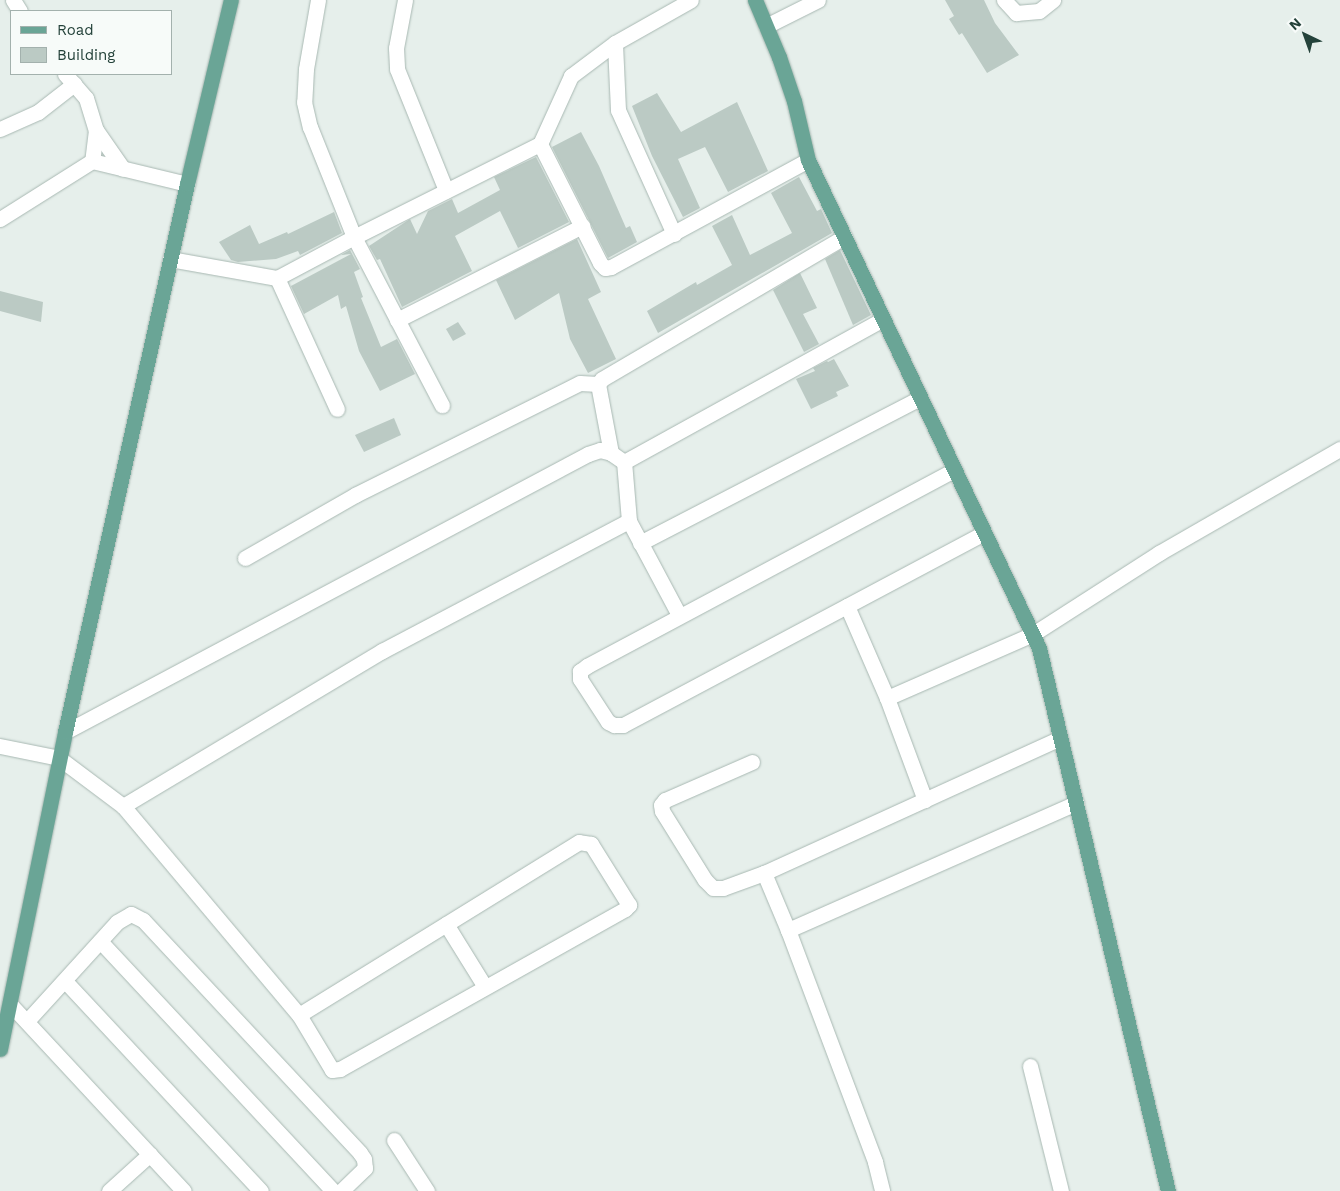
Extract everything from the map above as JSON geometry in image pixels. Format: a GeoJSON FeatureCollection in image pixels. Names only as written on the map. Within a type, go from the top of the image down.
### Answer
{"type":"FeatureCollection","features":[{"type":"Feature","properties":{"kind":"main road"},"geometry":{"type":"LineString","coordinates":[[0,1048],[59,758],[187,184],[231,0]]}},
{"type":"Feature","properties":{"kind":"main road"},"geometry":{"type":"LineString","coordinates":[[754,0],[779,57],[794,101],[808,160],[1039,648],[1168,1191]]}},
{"type":"Feature","properties":{"kind":"street"},"geometry":{"type":"LineString","coordinates":[[318,0],[306,69],[304,102],[310,127],[354,237],[442,405]]}},
{"type":"Feature","properties":{"kind":"street"},"geometry":{"type":"LineString","coordinates":[[405,0],[396,48],[397,69],[446,190]]}},
{"type":"Feature","properties":{"kind":"street"},"geometry":{"type":"LineString","coordinates":[[170,259],[277,278],[446,190],[540,144],[571,76],[615,43],[691,0]]}},
{"type":"Feature","properties":{"kind":"street"},"geometry":{"type":"LineString","coordinates":[[766,26],[818,0]]}},
{"type":"Feature","properties":{"kind":"street"},"geometry":{"type":"LineString","coordinates":[[1004,0],[1016,13],[1028,13],[1039,11],[1053,0]]}},
{"type":"Feature","properties":{"kind":"street"},"geometry":{"type":"LineString","coordinates":[[615,43],[618,110],[674,234]]}},
{"type":"Feature","properties":{"kind":"street"},"geometry":{"type":"LineString","coordinates":[[0,129],[38,112],[70,79],[86,98],[96,130],[123,169]]}},
{"type":"Feature","properties":{"kind":"street"},"geometry":{"type":"LineString","coordinates":[[92,162],[96,130]]}},
{"type":"Feature","properties":{"kind":"street"},"geometry":{"type":"LineString","coordinates":[[540,144],[605,268],[611,267],[674,234],[808,160]]}},
{"type":"Feature","properties":{"kind":"street"},"geometry":{"type":"LineString","coordinates":[[2,217],[92,162],[187,184]]}},
{"type":"Feature","properties":{"kind":"street"},"geometry":{"type":"LineString","coordinates":[[397,320],[582,226]]}},
{"type":"Feature","properties":{"kind":"street"},"geometry":{"type":"LineString","coordinates":[[611,453],[598,384],[602,379],[844,237]]}},
{"type":"Feature","properties":{"kind":"street"},"geometry":{"type":"LineString","coordinates":[[277,278],[337,409]]}},
{"type":"Feature","properties":{"kind":"street"},"geometry":{"type":"LineString","coordinates":[[624,462],[883,319]]}},
{"type":"Feature","properties":{"kind":"street"},"geometry":{"type":"LineString","coordinates":[[245,558],[355,495],[580,383],[598,384]]}},
{"type":"Feature","properties":{"kind":"street"},"geometry":{"type":"LineString","coordinates":[[640,544],[920,398]]}},
{"type":"Feature","properties":{"kind":"street"},"geometry":{"type":"LineString","coordinates":[[887,698],[1032,634],[1159,553],[1340,449]]}},
{"type":"Feature","properties":{"kind":"street"},"geometry":{"type":"LineString","coordinates":[[65,732],[588,454],[600,450],[611,453],[624,462]]}},
{"type":"Feature","properties":{"kind":"street"},"geometry":{"type":"LineString","coordinates":[[624,462],[629,521],[679,615]]}},
{"type":"Feature","properties":{"kind":"street"},"geometry":{"type":"LineString","coordinates":[[954,470],[679,615],[580,671],[580,679],[608,722],[614,725],[623,725],[984,533]]}},
{"type":"Feature","properties":{"kind":"street"},"geometry":{"type":"LineString","coordinates":[[123,806],[382,651],[629,521]]}},
{"type":"Feature","properties":{"kind":"street"},"geometry":{"type":"LineString","coordinates":[[847,606],[887,698],[924,800]]}},
{"type":"Feature","properties":{"kind":"street"},"geometry":{"type":"LineString","coordinates":[[752,762],[665,800],[661,805],[662,811],[705,880],[713,888],[723,888],[764,873],[1060,738]]}},
{"type":"Feature","properties":{"kind":"street"},"geometry":{"type":"LineString","coordinates":[[0,746],[59,758],[123,806],[299,1014],[326,1063],[332,1070],[340,1069],[626,910],[629,905],[591,844],[579,842],[299,1014]]}},
{"type":"Feature","properties":{"kind":"street"},"geometry":{"type":"LineString","coordinates":[[788,930],[1076,803]]}},
{"type":"Feature","properties":{"kind":"street"},"geometry":{"type":"LineString","coordinates":[[764,873],[788,930],[875,1162],[882,1191]]}},
{"type":"Feature","properties":{"kind":"street"},"geometry":{"type":"LineString","coordinates":[[27,1021],[117,922],[131,914],[143,920],[364,1158],[365,1168],[341,1191]]}},
{"type":"Feature","properties":{"kind":"street"},"geometry":{"type":"LineString","coordinates":[[446,924],[485,987]]}},
{"type":"Feature","properties":{"kind":"street"},"geometry":{"type":"LineString","coordinates":[[100,941],[333,1191]]}},
{"type":"Feature","properties":{"kind":"street"},"geometry":{"type":"LineString","coordinates":[[65,981],[261,1191]]}},
{"type":"Feature","properties":{"kind":"street"},"geometry":{"type":"LineString","coordinates":[[10,1004],[184,1191]]}},
{"type":"Feature","properties":{"kind":"street"},"geometry":{"type":"LineString","coordinates":[[1030,1066],[1061,1191]]}},
{"type":"Feature","properties":{"kind":"street"},"geometry":{"type":"LineString","coordinates":[[394,1140],[427,1191]]}},
{"type":"Feature","properties":{"kind":"street"},"geometry":{"type":"LineString","coordinates":[[113,1190],[150,1154]]}},
{"type":"Feature","properties":{"kind":"building"},"geometry":{"type":"Polygon","coordinates":[[[945,0],[984,0],[995,23],[1019,55],[987,73],[962,33],[959,35],[949,19],[954,16],[945,0]]]}},
{"type":"Feature","properties":{"kind":"building"},"geometry":{"type":"Polygon","coordinates":[[[657,93],[681,132],[737,102],[768,171],[728,192],[705,147],[678,159],[700,208],[683,217],[652,156],[632,106],[657,93]]]}},
{"type":"Feature","properties":{"kind":"building"},"geometry":{"type":"Polygon","coordinates":[[[581,132],[599,166],[626,228],[630,226],[637,242],[608,258],[552,147],[581,132]]]}},
{"type":"Feature","properties":{"kind":"building"},"geometry":{"type":"Polygon","coordinates":[[[536,157],[569,222],[518,248],[500,211],[455,236],[472,271],[402,307],[380,259],[377,260],[369,246],[410,219],[417,234],[428,211],[452,199],[458,213],[500,190],[494,177],[536,157]]]}},
{"type":"Feature","properties":{"kind":"building"},"geometry":{"type":"Polygon","coordinates":[[[799,177],[817,211],[821,209],[832,233],[658,333],[647,311],[696,282],[697,285],[732,265],[712,226],[732,215],[750,255],[792,233],[771,193],[799,177]]]}},
{"type":"Feature","properties":{"kind":"building"},"geometry":{"type":"Polygon","coordinates":[[[334,212],[342,233],[300,255],[298,251],[276,259],[238,262],[231,260],[219,242],[250,225],[259,244],[287,232],[288,234],[334,212]]]}},
{"type":"Feature","properties":{"kind":"building"},"geometry":{"type":"Polygon","coordinates":[[[577,239],[601,292],[588,299],[616,359],[588,373],[570,339],[559,293],[515,320],[496,280],[577,239]]]}},
{"type":"Feature","properties":{"kind":"building"},"geometry":{"type":"Polygon","coordinates":[[[350,250],[360,269],[354,272],[363,297],[361,298],[381,347],[397,339],[415,374],[380,391],[359,351],[346,306],[341,309],[338,295],[304,314],[291,286],[351,254],[341,255],[350,250]]]}},
{"type":"Feature","properties":{"kind":"building"},"geometry":{"type":"Polygon","coordinates":[[[840,250],[871,315],[853,325],[825,259],[840,250]]]}},
{"type":"Feature","properties":{"kind":"building"},"geometry":{"type":"Polygon","coordinates":[[[800,273],[817,308],[803,314],[819,344],[804,352],[773,290],[800,273]]]}},
{"type":"Feature","properties":{"kind":"building"},"geometry":{"type":"Polygon","coordinates":[[[0,291],[43,302],[41,322],[0,311],[0,291]]]}},
{"type":"Feature","properties":{"kind":"building"},"geometry":{"type":"Polygon","coordinates":[[[458,322],[466,334],[453,341],[446,329],[458,322]]]}},
{"type":"Feature","properties":{"kind":"building"},"geometry":{"type":"Polygon","coordinates":[[[834,359],[849,386],[836,392],[838,396],[811,409],[796,379],[815,371],[813,368],[834,359]]]}},
{"type":"Feature","properties":{"kind":"building"},"geometry":{"type":"Polygon","coordinates":[[[394,418],[401,435],[364,452],[355,435],[394,418]]]}}]}
